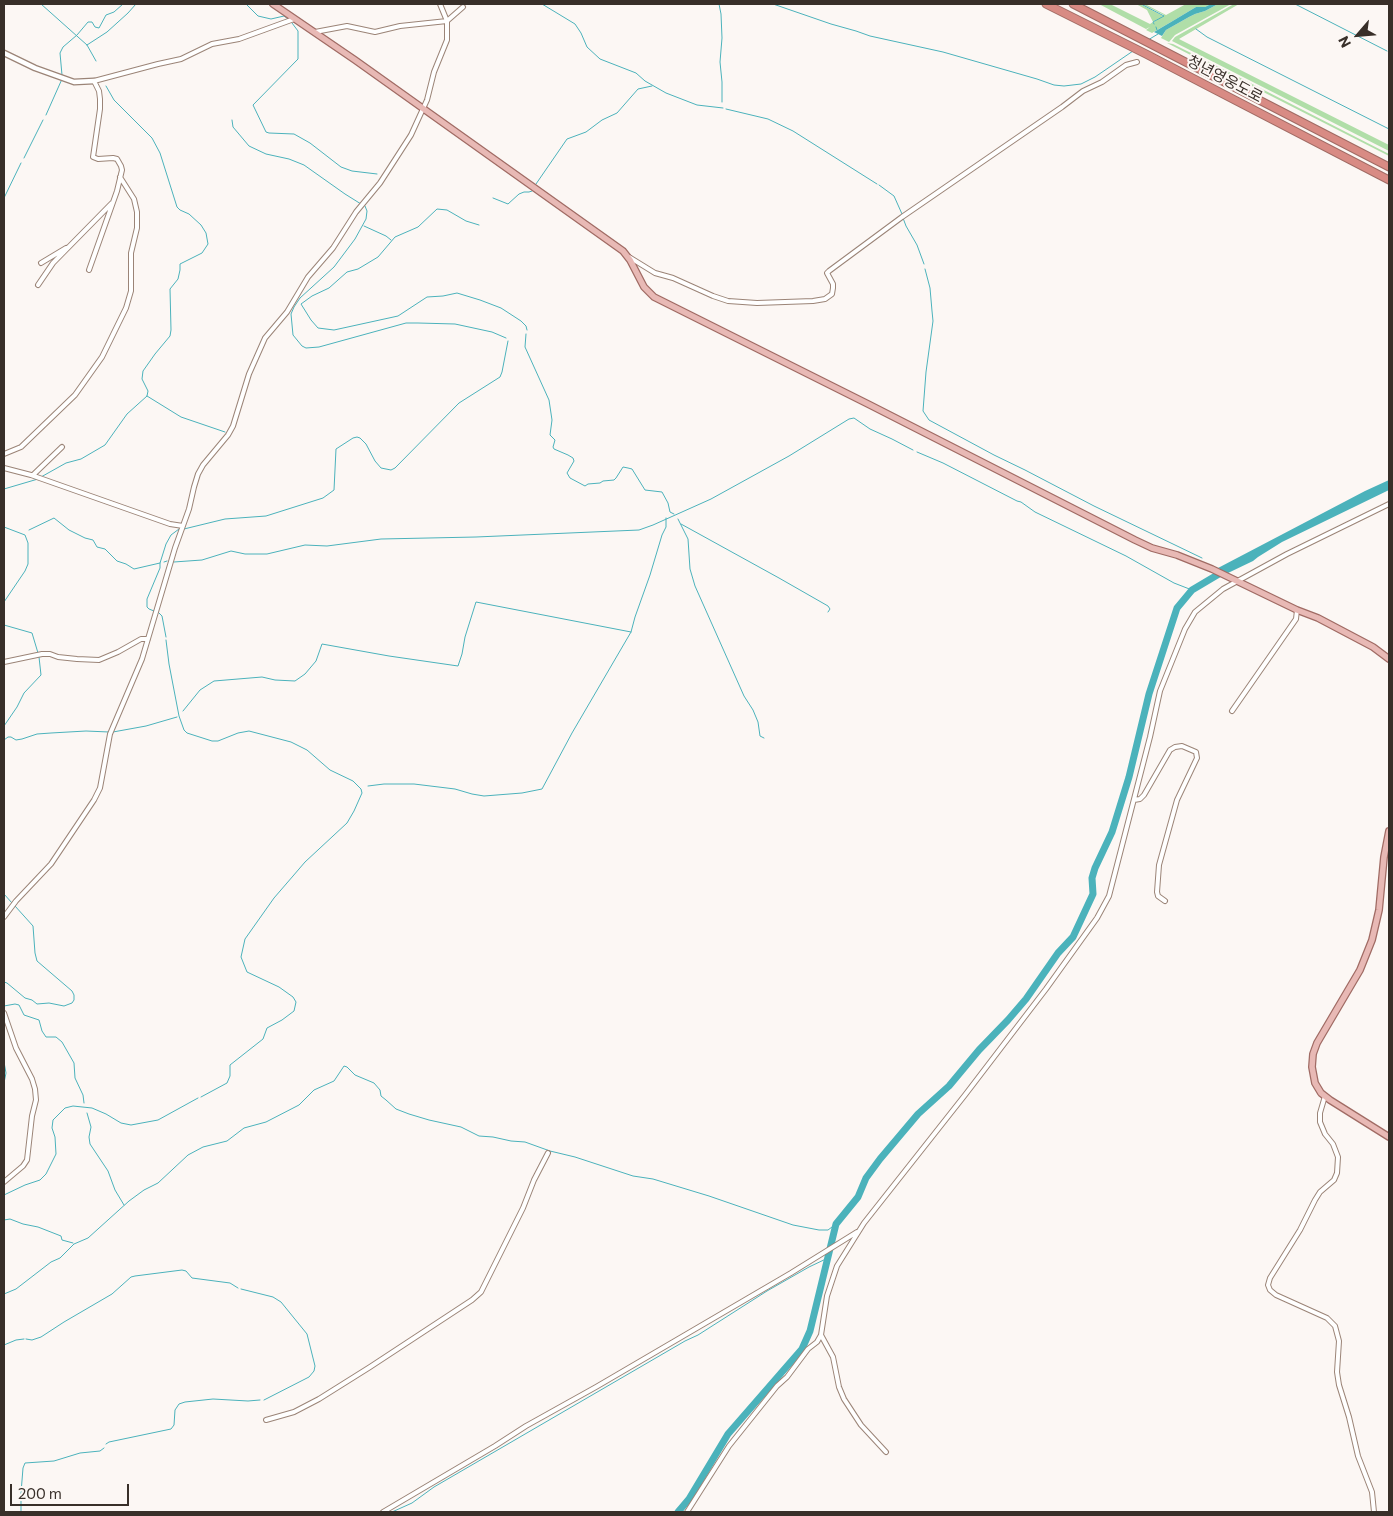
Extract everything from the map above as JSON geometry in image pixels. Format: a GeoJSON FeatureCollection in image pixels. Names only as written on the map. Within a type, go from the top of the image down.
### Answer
{"type":"FeatureCollection","features":[{"type":"Feature","properties":{"kind":"highway","name":"청년영웅도로"},"geometry":{"type":"LineString","coordinates":[[1046,4],[1389,180]]}},
{"type":"Feature","properties":{"kind":"highway","name":"청년영웅도로"},"geometry":{"type":"LineString","coordinates":[[1073,4],[1158,46],[1389,167]]}},
{"type":"Feature","properties":{"kind":"main road"},"geometry":{"type":"LineString","coordinates":[[273,4],[355,60],[623,251],[644,287],[654,297],[1135,540],[1152,548],[1178,554],[1212,568],[1364,641],[1389,659]]}},
{"type":"Feature","properties":{"kind":"main road"},"geometry":{"type":"LineString","coordinates":[[1389,831],[1379,910],[1368,954],[1317,1043],[1312,1067],[1318,1088],[1326,1096],[1389,1137]]}},
{"type":"Feature","properties":{"kind":"street"},"geometry":{"type":"LineString","coordinates":[[4,917],[16,901],[51,864],[97,794],[102,780],[110,734],[142,659],[175,548],[189,509],[198,474],[234,426],[250,374],[265,338],[287,312],[308,277],[333,248],[356,212],[380,183],[411,135],[428,100],[434,72],[447,40],[447,21],[440,4]]}},
{"type":"Feature","properties":{"kind":"street"},"geometry":{"type":"LineString","coordinates":[[313,32],[347,26],[376,32],[400,26],[447,21],[463,7]]}},
{"type":"Feature","properties":{"kind":"street"},"geometry":{"type":"LineString","coordinates":[[4,53],[74,82],[94,81],[181,59],[212,44],[273,28],[294,19]]}},
{"type":"Feature","properties":{"kind":"street"},"geometry":{"type":"LineString","coordinates":[[627,255],[655,273],[673,278],[728,301],[757,303],[825,299],[831,296],[834,288],[828,275],[829,271],[902,217],[1083,91],[1102,82],[1130,63],[1136,62]]}},
{"type":"Feature","properties":{"kind":"street"},"geometry":{"type":"LineString","coordinates":[[89,270],[122,170],[117,159],[98,159],[93,157],[100,99],[94,81]]}},
{"type":"Feature","properties":{"kind":"street"},"geometry":{"type":"LineString","coordinates":[[4,454],[21,447],[75,396],[102,357],[126,308],[131,291],[131,253],[137,228],[137,212],[134,199],[120,177]]}},
{"type":"Feature","properties":{"kind":"street"},"geometry":{"type":"LineString","coordinates":[[38,284],[53,263],[113,202]]}},
{"type":"Feature","properties":{"kind":"street"},"geometry":{"type":"LineString","coordinates":[[41,263],[70,246]]}},
{"type":"Feature","properties":{"kind":"street"},"geometry":{"type":"LineString","coordinates":[[32,475],[62,447]]}},
{"type":"Feature","properties":{"kind":"street"},"geometry":{"type":"LineString","coordinates":[[4,468],[32,475],[170,524],[183,526]]}},
{"type":"Feature","properties":{"kind":"street"},"geometry":{"type":"LineString","coordinates":[[686,1512],[729,1446],[808,1349],[817,1342],[827,1296],[837,1266],[860,1230],[977,1080],[1097,918],[1108,896],[1134,800],[1160,691],[1185,629],[1196,612],[1208,600],[1237,581],[1389,504]]}},
{"type":"Feature","properties":{"kind":"street"},"geometry":{"type":"LineString","coordinates":[[1232,711],[1296,619],[1297,610]]}},
{"type":"Feature","properties":{"kind":"street"},"geometry":{"type":"LineString","coordinates":[[4,662],[42,654],[99,660],[141,639],[148,640]]}},
{"type":"Feature","properties":{"kind":"street"},"geometry":{"type":"LineString","coordinates":[[1134,800],[1144,795],[1170,750],[1182,746],[1196,752],[1197,758],[1177,800],[1159,864],[1157,892],[1158,896],[1165,901]]}},
{"type":"Feature","properties":{"kind":"street"},"geometry":{"type":"LineString","coordinates":[[4,1013],[16,1048],[32,1079],[36,1100],[26,1160],[23,1166],[4,1182]]}},
{"type":"Feature","properties":{"kind":"street"},"geometry":{"type":"LineString","coordinates":[[1326,1096],[1320,1113],[1320,1122],[1338,1157],[1337,1173],[1334,1180],[1320,1192],[1315,1200],[1300,1230],[1270,1278],[1268,1285],[1270,1290],[1276,1295],[1327,1318],[1335,1326],[1339,1342],[1337,1372],[1339,1385],[1358,1456],[1372,1492],[1374,1512]]}},
{"type":"Feature","properties":{"kind":"street"},"geometry":{"type":"LineString","coordinates":[[266,1420],[294,1412],[318,1399],[370,1367],[472,1300],[481,1292],[548,1153]]}},
{"type":"Feature","properties":{"kind":"street"},"geometry":{"type":"LineString","coordinates":[[383,1512],[496,1446],[526,1426],[826,1252],[860,1230]]}},
{"type":"Feature","properties":{"kind":"street"},"geometry":{"type":"LineString","coordinates":[[820,1335],[833,1357],[839,1387],[844,1399],[861,1425],[886,1452]]}},
{"type":"Feature","properties":{"kind":"green space"},"geometry":{"type":"Polygon","coordinates":[[[1099,4],[1110,4],[1150,24],[1153,22],[1147,10],[1136,4],[1140,4],[1163,16],[1142,4],[1166,15],[1186,4],[1211,4],[1205,7],[1196,7],[1152,33],[1146,30],[1150,27],[1146,29],[1099,4]]]}},
{"type":"Feature","properties":{"kind":"green space"},"geometry":{"type":"Polygon","coordinates":[[[1218,4],[1231,4],[1175,35],[1169,42],[1161,38],[1166,30],[1218,4]]]}},
{"type":"Feature","properties":{"kind":"green space"},"geometry":{"type":"Polygon","coordinates":[[[1234,4],[1239,4],[1179,39],[1389,145],[1389,151],[1172,41],[1175,37],[1234,4]]]}},
{"type":"Feature","properties":{"kind":"green space"},"geometry":{"type":"Polygon","coordinates":[[[1167,43],[1173,44],[1217,66],[1389,154],[1389,156],[1167,43]]]}},
{"type":"Feature","properties":{"kind":"water"},"geometry":{"type":"Polygon","coordinates":[[[1211,4],[1218,4],[1166,30],[1162,36],[1154,32],[1196,7],[1205,7],[1211,4]]]}},
{"type":"Feature","properties":{"kind":"water"},"geometry":{"type":"Polygon","coordinates":[[[1389,480],[1389,490],[1282,542],[1253,561],[1228,573],[1218,568],[1365,491],[1389,480]]]}},
{"type":"Feature","properties":{"kind":"waterway"},"geometry":{"type":"LineString","coordinates":[[41,4],[87,45],[96,61]]}},
{"type":"Feature","properties":{"kind":"waterway"},"geometry":{"type":"LineString","coordinates":[[62,75],[60,53],[63,47],[88,22],[92,22],[95,27],[99,28],[106,15],[114,12],[123,4]]}},
{"type":"Feature","properties":{"kind":"waterway"},"geometry":{"type":"LineString","coordinates":[[87,45],[107,32],[136,4]]}},
{"type":"Feature","properties":{"kind":"waterway"},"geometry":{"type":"LineString","coordinates":[[246,4],[258,16],[271,19],[284,16],[288,19]]}},
{"type":"Feature","properties":{"kind":"waterway"},"geometry":{"type":"LineString","coordinates":[[542,4],[575,24],[587,47],[600,59],[636,73],[645,81],[666,93],[697,105],[723,108]]}},
{"type":"Feature","properties":{"kind":"waterway"},"geometry":{"type":"LineString","coordinates":[[719,4],[722,38],[720,62],[722,102]]}},
{"type":"Feature","properties":{"kind":"waterway"},"geometry":{"type":"LineString","coordinates":[[773,4],[870,36],[943,52],[1054,85],[1081,84],[1095,77],[1133,51]]}},
{"type":"Feature","properties":{"kind":"waterway"},"geometry":{"type":"LineString","coordinates":[[1141,4],[1164,16],[1153,22],[1154,24]]}},
{"type":"Feature","properties":{"kind":"waterway"},"geometry":{"type":"LineString","coordinates":[[1295,4],[1387,51]]}},
{"type":"Feature","properties":{"kind":"waterway"},"geometry":{"type":"LineString","coordinates":[[292,23],[298,31],[298,59],[253,105],[266,132],[294,134],[310,143],[341,167],[352,171],[377,174]]}},
{"type":"Feature","properties":{"kind":"waterway"},"geometry":{"type":"LineString","coordinates":[[1196,29],[1207,37],[1389,129]]}},
{"type":"Feature","properties":{"kind":"waterway"},"geometry":{"type":"LineString","coordinates":[[1148,40],[1158,34]]}},
{"type":"Feature","properties":{"kind":"waterway"},"geometry":{"type":"LineString","coordinates":[[46,115],[62,79]]}},
{"type":"Feature","properties":{"kind":"waterway"},"geometry":{"type":"LineString","coordinates":[[41,477],[66,463],[81,459],[105,445],[127,414],[147,396],[148,391],[142,379],[143,371],[170,336],[170,289],[178,279],[180,264],[202,253],[208,244],[206,233],[201,225],[189,214],[177,207],[160,153],[152,138],[114,100],[106,86]]}},
{"type":"Feature","properties":{"kind":"waterway"},"geometry":{"type":"LineString","coordinates":[[536,184],[567,139],[586,132],[602,120],[617,113],[638,89],[652,86]]}},
{"type":"Feature","properties":{"kind":"waterway"},"geometry":{"type":"LineString","coordinates":[[726,109],[768,119],[793,131],[877,184]]}},
{"type":"Feature","properties":{"kind":"waterway"},"geometry":{"type":"LineString","coordinates":[[24,158],[43,120]]}},
{"type":"Feature","properties":{"kind":"waterway"},"geometry":{"type":"LineString","coordinates":[[232,120],[233,127],[249,146],[266,154],[289,159],[304,165],[361,204]]}},
{"type":"Feature","properties":{"kind":"waterway"},"geometry":{"type":"LineString","coordinates":[[4,198],[21,163]]}},
{"type":"Feature","properties":{"kind":"waterway"},"geometry":{"type":"LineString","coordinates":[[879,185],[894,196],[902,214]]}},
{"type":"Feature","properties":{"kind":"waterway"},"geometry":{"type":"LineString","coordinates":[[493,198],[508,204],[519,194],[532,191]]}},
{"type":"Feature","properties":{"kind":"waterway"},"geometry":{"type":"LineString","coordinates":[[365,206],[367,211],[366,219],[355,239],[334,267],[300,298],[294,307],[291,314],[293,335],[302,346],[306,348],[319,347],[406,323],[455,324],[492,332],[506,338]]}},
{"type":"Feature","properties":{"kind":"waterway"},"geometry":{"type":"LineString","coordinates":[[479,225],[466,221],[447,210],[437,209],[418,227],[395,237],[378,257],[358,269],[347,272],[329,288],[301,304],[318,328],[334,330],[398,316],[427,297],[457,293],[501,308],[521,321],[527,330]]}},
{"type":"Feature","properties":{"kind":"waterway"},"geometry":{"type":"LineString","coordinates":[[903,218],[917,245],[924,264]]}},
{"type":"Feature","properties":{"kind":"waterway"},"geometry":{"type":"LineString","coordinates":[[364,226],[391,240]]}},
{"type":"Feature","properties":{"kind":"waterway"},"geometry":{"type":"LineString","coordinates":[[925,269],[930,288],[933,321],[923,411],[929,420],[1094,506],[1202,558]]}},
{"type":"Feature","properties":{"kind":"waterway"},"geometry":{"type":"LineString","coordinates":[[526,334],[525,347],[549,400],[552,420],[550,435],[555,440],[553,447],[573,458],[574,461],[567,473],[570,478],[585,486],[614,480],[623,467],[632,469],[645,490],[662,492],[670,512],[674,514]]}},
{"type":"Feature","properties":{"kind":"waterway"},"geometry":{"type":"LineString","coordinates":[[184,529],[225,519],[266,516],[323,498],[334,490],[336,449],[353,438],[360,438],[366,444],[381,468],[391,470],[395,468],[459,403],[500,377],[508,341]]}},
{"type":"Feature","properties":{"kind":"waterway"},"geometry":{"type":"LineString","coordinates":[[147,396],[181,417],[225,432]]}},
{"type":"Feature","properties":{"kind":"waterway"},"geometry":{"type":"LineString","coordinates":[[174,562],[202,560],[231,551],[245,554],[267,554],[305,545],[327,546],[381,539],[639,530],[711,499],[789,456],[849,419],[854,418],[870,429],[913,450]]}},
{"type":"Feature","properties":{"kind":"waterway"},"geometry":{"type":"LineString","coordinates":[[917,452],[1021,502],[1035,512],[1126,556],[1174,583],[1192,590]]}},
{"type":"Feature","properties":{"kind":"waterway"},"geometry":{"type":"LineString","coordinates":[[4,489],[38,479]]}},
{"type":"Feature","properties":{"kind":"waterway"},"geometry":{"type":"LineString","coordinates":[[29,530],[54,518],[69,530],[93,540],[97,547],[105,549],[117,561],[134,569],[160,563]]}},
{"type":"Feature","properties":{"kind":"waterway"},"geometry":{"type":"LineString","coordinates":[[368,786],[414,784],[455,789],[484,796],[522,793],[542,789],[572,733],[631,632],[666,527],[666,518]]}},
{"type":"Feature","properties":{"kind":"waterway"},"geometry":{"type":"LineString","coordinates":[[678,519],[688,539],[690,569],[695,586],[744,696],[753,710],[758,722],[760,736],[764,738]]}},
{"type":"Feature","properties":{"kind":"waterway"},"geometry":{"type":"LineString","coordinates":[[681,524],[828,606],[830,609],[828,612]]}},
{"type":"Feature","properties":{"kind":"waterway"},"geometry":{"type":"LineString","coordinates":[[4,527],[25,535],[28,543],[28,564],[4,602]]}},
{"type":"Feature","properties":{"kind":"waterway"},"geometry":{"type":"LineString","coordinates":[[154,611],[147,607],[147,599],[160,568],[166,544],[171,535],[179,529]]}},
{"type":"Feature","properties":{"kind":"waterway"},"geometry":{"type":"LineString","coordinates":[[678,1512],[689,1499],[728,1434],[802,1349],[810,1331],[836,1224],[858,1197],[866,1178],[918,1114],[949,1086],[979,1050],[1008,1020],[1026,999],[1058,953],[1073,937],[1093,894],[1092,878],[1112,832],[1129,777],[1149,694],[1177,608],[1192,590],[1224,571]]}},
{"type":"Feature","properties":{"kind":"waterway"},"geometry":{"type":"LineString","coordinates":[[183,711],[200,690],[214,681],[262,677],[295,681],[305,674],[316,661],[322,644],[458,666],[476,602],[631,632]]}},
{"type":"Feature","properties":{"kind":"waterway"},"geometry":{"type":"LineString","coordinates":[[158,612],[162,616],[166,637]]}},
{"type":"Feature","properties":{"kind":"waterway"},"geometry":{"type":"LineString","coordinates":[[4,625],[32,633],[38,653]]}},
{"type":"Feature","properties":{"kind":"waterway"},"geometry":{"type":"LineString","coordinates":[[166,640],[179,716],[187,733],[218,741],[249,731],[291,742],[307,750],[330,770],[353,781],[361,789],[362,793],[347,823],[305,862],[274,898],[245,939],[241,957],[247,972],[279,987],[293,997],[296,1002],[294,1011],[267,1028],[263,1039],[230,1065],[230,1076],[227,1083],[201,1097]]}},
{"type":"Feature","properties":{"kind":"waterway"},"geometry":{"type":"LineString","coordinates":[[4,726],[24,693],[41,675],[39,657]]}},
{"type":"Feature","properties":{"kind":"waterway"},"geometry":{"type":"LineString","coordinates":[[113,732],[146,726],[177,717]]}},
{"type":"Feature","properties":{"kind":"waterway"},"geometry":{"type":"LineString","coordinates":[[4,740],[8,737],[16,740],[37,734],[86,731],[109,732]]}},
{"type":"Feature","properties":{"kind":"waterway"},"geometry":{"type":"LineString","coordinates":[[4,894],[12,903]]}},
{"type":"Feature","properties":{"kind":"waterway"},"geometry":{"type":"LineString","coordinates":[[4,982],[25,998],[37,1004],[49,1003],[64,1006],[72,1003],[74,1000],[72,991],[37,961],[33,926],[15,906]]}},
{"type":"Feature","properties":{"kind":"waterway"},"geometry":{"type":"LineString","coordinates":[[4,1006],[19,1005],[24,1015],[39,1020],[46,1037],[56,1037],[62,1042],[74,1063],[75,1078],[83,1095],[84,1103]]}},
{"type":"Feature","properties":{"kind":"waterway"},"geometry":{"type":"LineString","coordinates":[[4,1062],[6,1073],[4,1083]]}},
{"type":"Feature","properties":{"kind":"waterway"},"geometry":{"type":"LineString","coordinates":[[4,1294],[16,1289],[51,1262],[60,1258],[74,1244],[88,1238],[129,1201],[158,1183],[188,1155],[203,1147],[227,1141],[244,1128],[266,1122],[299,1105],[314,1090],[334,1081],[344,1066],[355,1075],[374,1083],[380,1090],[381,1096],[396,1109],[409,1114],[461,1127],[479,1136],[525,1142],[633,1176],[653,1179],[709,1196],[793,1225],[828,1230],[836,1224]]}},
{"type":"Feature","properties":{"kind":"waterway"},"geometry":{"type":"LineString","coordinates":[[4,1195],[40,1180],[46,1174],[56,1154],[55,1137],[52,1128],[53,1120],[65,1108],[73,1106],[92,1108],[121,1123],[131,1125],[158,1120],[198,1098]]}},
{"type":"Feature","properties":{"kind":"waterway"},"geometry":{"type":"LineString","coordinates":[[87,1113],[91,1127],[90,1144],[108,1171],[115,1190],[124,1205]]}},
{"type":"Feature","properties":{"kind":"waterway"},"geometry":{"type":"LineString","coordinates":[[4,1220],[10,1219],[38,1227],[61,1236],[62,1240],[73,1243]]}},
{"type":"Feature","properties":{"kind":"waterway"},"geometry":{"type":"LineString","coordinates":[[392,1512],[412,1503],[434,1487],[698,1335],[767,1291],[828,1258]]}},
{"type":"Feature","properties":{"kind":"waterway"},"geometry":{"type":"LineString","coordinates":[[26,1339],[32,1340],[41,1337],[112,1294],[131,1277],[135,1276],[182,1270],[186,1271],[192,1278],[230,1283],[238,1288]]}},
{"type":"Feature","properties":{"kind":"waterway"},"geometry":{"type":"LineString","coordinates":[[241,1289],[273,1297],[281,1302],[307,1334],[315,1366],[314,1371],[309,1377],[264,1400]]}},
{"type":"Feature","properties":{"kind":"waterway"},"geometry":{"type":"LineString","coordinates":[[4,1345],[24,1339]]}},
{"type":"Feature","properties":{"kind":"waterway"},"geometry":{"type":"LineString","coordinates":[[106,1444],[171,1429],[174,1425],[175,1410],[179,1404],[185,1402],[213,1399],[260,1400]]}},
{"type":"Feature","properties":{"kind":"waterway"},"geometry":{"type":"LineString","coordinates":[[21,1512],[23,1468],[25,1463],[54,1461],[80,1453],[100,1451],[104,1448]]}}]}
